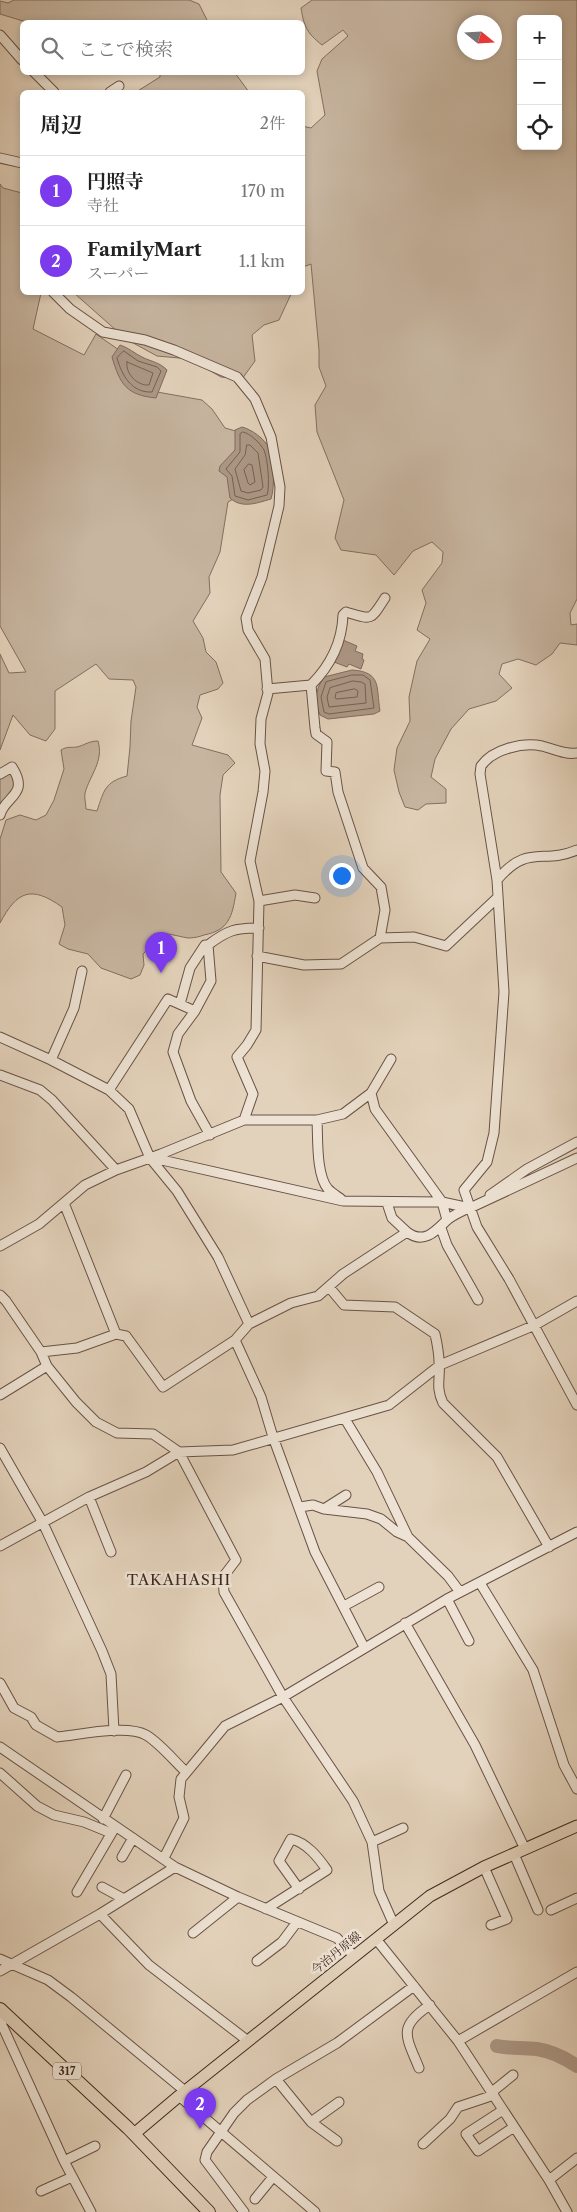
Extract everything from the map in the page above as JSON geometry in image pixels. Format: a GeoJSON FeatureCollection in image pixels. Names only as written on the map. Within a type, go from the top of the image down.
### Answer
{"type":"FeatureCollection","features":[{"type":"Feature","properties":{"kind":"highway","name":"317"},"geometry":{"type":"LineString","coordinates":[[1,2010],[134,2134],[209,2212]]}},
{"type":"Feature","properties":{"kind":"main road","name":"今治丹原線"},"geometry":{"type":"LineString","coordinates":[[134,2134],[182,2093],[435,1893],[484,1867],[577,1826]]}},
{"type":"Feature","properties":{"kind":"street"},"geometry":{"type":"LineString","coordinates":[[0,35],[20,58]]}},
{"type":"Feature","properties":{"kind":"street"},"geometry":{"type":"LineString","coordinates":[[37,75],[52,90]]}},
{"type":"Feature","properties":{"kind":"street"},"geometry":{"type":"LineString","coordinates":[[113,90],[118,86]]}},
{"type":"Feature","properties":{"kind":"street"},"geometry":{"type":"LineString","coordinates":[[0,158],[20,163]]}},
{"type":"Feature","properties":{"kind":"street"},"geometry":{"type":"LineString","coordinates":[[56,295],[70,309],[103,332],[145,340],[174,350],[237,377],[255,398],[271,437],[280,487],[277,520],[262,577],[246,618],[248,630],[265,659],[267,689],[261,719],[260,744],[266,770],[250,861],[251,874],[259,901],[256,1030],[237,1057],[253,1094],[244,1120]]}},
{"type":"Feature","properties":{"kind":"street"},"geometry":{"type":"LineString","coordinates":[[267,689],[311,685],[324,672],[338,647],[342,632],[343,614],[346,612],[367,618],[374,616],[385,598]]}},
{"type":"Feature","properties":{"kind":"street"},"geometry":{"type":"LineString","coordinates":[[311,685],[316,734],[327,742],[326,771],[335,772],[338,792],[363,868],[381,887],[385,910],[380,938]]}},
{"type":"Feature","properties":{"kind":"street"},"geometry":{"type":"LineString","coordinates":[[577,753],[572,754],[541,746],[512,747],[493,755],[481,766],[480,774],[497,880],[504,992],[494,1134],[487,1162],[464,1190],[476,1227],[535,1325],[577,1405]]}},
{"type":"Feature","properties":{"kind":"street"},"geometry":{"type":"LineString","coordinates":[[0,774],[12,767],[18,776],[18,787],[14,798],[2,810],[0,815]]}},
{"type":"Feature","properties":{"kind":"street"},"geometry":{"type":"LineString","coordinates":[[497,880],[508,866],[520,859],[568,854],[577,850]]}},
{"type":"Feature","properties":{"kind":"street"},"geometry":{"type":"LineString","coordinates":[[259,901],[295,895],[315,898]]}},
{"type":"Feature","properties":{"kind":"street"},"geometry":{"type":"LineString","coordinates":[[257,956],[304,965],[341,964],[380,938],[414,936],[446,946],[497,898]]}},
{"type":"Feature","properties":{"kind":"street"},"geometry":{"type":"LineString","coordinates":[[180,1004],[190,968],[205,945],[236,928],[259,928]]}},
{"type":"Feature","properties":{"kind":"street"},"geometry":{"type":"LineString","coordinates":[[208,945],[210,982],[195,1012],[178,1034],[173,1052],[191,1101],[210,1136]]}},
{"type":"Feature","properties":{"kind":"street"},"geometry":{"type":"LineString","coordinates":[[51,1060],[74,1008],[82,971]]}},
{"type":"Feature","properties":{"kind":"street"},"geometry":{"type":"LineString","coordinates":[[109,1090],[144,1039],[168,999],[195,1012]]}},
{"type":"Feature","properties":{"kind":"street"},"geometry":{"type":"LineString","coordinates":[[0,1037],[51,1060],[109,1090],[129,1110],[150,1158],[177,1191],[218,1257],[249,1324]]}},
{"type":"Feature","properties":{"kind":"street"},"geometry":{"type":"LineString","coordinates":[[0,1246],[39,1224],[85,1186],[116,1170],[210,1136],[244,1120],[317,1120],[343,1114],[371,1093],[392,1059]]}},
{"type":"Feature","properties":{"kind":"street"},"geometry":{"type":"LineString","coordinates":[[0,1075],[40,1090],[52,1100],[116,1170]]}},
{"type":"Feature","properties":{"kind":"street"},"geometry":{"type":"LineString","coordinates":[[371,1093],[375,1109],[442,1202],[447,1220]]}},
{"type":"Feature","properties":{"kind":"street"},"geometry":{"type":"LineString","coordinates":[[317,1120],[323,1179],[328,1190],[345,1201]]}},
{"type":"Feature","properties":{"kind":"street"},"geometry":{"type":"LineString","coordinates":[[150,1158],[345,1201],[387,1203],[442,1202],[470,1208],[527,1168],[577,1142]]}},
{"type":"Feature","properties":{"kind":"street"},"geometry":{"type":"LineString","coordinates":[[387,1203],[392,1218],[407,1232],[414,1238],[426,1238],[441,1228],[447,1220],[577,1158]]}},
{"type":"Feature","properties":{"kind":"street"},"geometry":{"type":"LineString","coordinates":[[64,1204],[116,1334]]}},
{"type":"Feature","properties":{"kind":"street"},"geometry":{"type":"LineString","coordinates":[[441,1228],[447,1245],[478,1300]]}},
{"type":"Feature","properties":{"kind":"street"},"geometry":{"type":"LineString","coordinates":[[41,1352],[77,1348],[116,1334],[126,1336],[163,1387],[235,1340],[249,1324],[290,1303],[318,1296],[343,1274],[407,1232]]}},
{"type":"Feature","properties":{"kind":"street"},"geometry":{"type":"LineString","coordinates":[[329,1287],[344,1305],[394,1307],[434,1334],[440,1365],[438,1378],[439,1393],[443,1403],[497,1458],[549,1547]]}},
{"type":"Feature","properties":{"kind":"street"},"geometry":{"type":"LineString","coordinates":[[0,1295],[41,1352],[48,1366],[76,1402],[96,1422],[117,1433],[153,1434],[179,1452],[236,1560],[223,1577],[224,1592],[283,1697],[353,1801],[372,1842],[379,1891],[394,1924]]}},
{"type":"Feature","properties":{"kind":"street"},"geometry":{"type":"LineString","coordinates":[[0,1546],[89,1497],[146,1472],[179,1452],[233,1450],[389,1405],[440,1365],[535,1325],[577,1301]]}},
{"type":"Feature","properties":{"kind":"street"},"geometry":{"type":"LineString","coordinates":[[235,1340],[261,1397],[316,1552],[364,1647]]}},
{"type":"Feature","properties":{"kind":"street"},"geometry":{"type":"LineString","coordinates":[[0,1395],[48,1366]]}},
{"type":"Feature","properties":{"kind":"street"},"geometry":{"type":"LineString","coordinates":[[345,1419],[377,1472],[408,1537]]}},
{"type":"Feature","properties":{"kind":"street"},"geometry":{"type":"LineString","coordinates":[[0,1448],[43,1523],[111,1674],[114,1731]]}},
{"type":"Feature","properties":{"kind":"street"},"geometry":{"type":"LineString","coordinates":[[324,1509],[346,1495]]}},
{"type":"Feature","properties":{"kind":"street"},"geometry":{"type":"LineString","coordinates":[[89,1497],[111,1552]]}},
{"type":"Feature","properties":{"kind":"street"},"geometry":{"type":"LineString","coordinates":[[300,1507],[313,1505],[324,1509],[367,1514],[381,1519],[397,1532],[408,1537],[448,1576],[460,1592]]}},
{"type":"Feature","properties":{"kind":"street"},"geometry":{"type":"LineString","coordinates":[[164,1858],[184,1818],[179,1796],[181,1779],[225,1726],[283,1697],[447,1599],[577,1532]]}},
{"type":"Feature","properties":{"kind":"street"},"geometry":{"type":"LineString","coordinates":[[480,1583],[533,1670],[564,1765],[577,1789]]}},
{"type":"Feature","properties":{"kind":"street"},"geometry":{"type":"LineString","coordinates":[[344,1606],[379,1587]]}},
{"type":"Feature","properties":{"kind":"street"},"geometry":{"type":"LineString","coordinates":[[447,1599],[468,1642]]}},
{"type":"Feature","properties":{"kind":"street"},"geometry":{"type":"LineString","coordinates":[[405,1623],[475,1745],[525,1848]]}},
{"type":"Feature","properties":{"kind":"street"},"geometry":{"type":"LineString","coordinates":[[0,1683],[14,1708],[31,1717],[36,1725],[51,1735],[57,1737],[114,1731],[138,1732],[146,1736],[186,1772]]}},
{"type":"Feature","properties":{"kind":"street"},"geometry":{"type":"LineString","coordinates":[[0,1747],[83,1804],[103,1819],[113,1830]]}},
{"type":"Feature","properties":{"kind":"street"},"geometry":{"type":"LineString","coordinates":[[0,1773],[36,1806],[54,1815],[113,1830],[133,1838],[175,1867],[238,1897],[337,1938],[354,1956]]}},
{"type":"Feature","properties":{"kind":"street"},"geometry":{"type":"LineString","coordinates":[[103,1819],[126,1775]]}},
{"type":"Feature","properties":{"kind":"street"},"geometry":{"type":"LineString","coordinates":[[80,1821],[83,1804]]}},
{"type":"Feature","properties":{"kind":"street"},"geometry":{"type":"LineString","coordinates":[[372,1842],[403,1828]]}},
{"type":"Feature","properties":{"kind":"street"},"geometry":{"type":"LineString","coordinates":[[76,1892],[113,1830]]}},
{"type":"Feature","properties":{"kind":"street"},"geometry":{"type":"LineString","coordinates":[[122,1857],[133,1838]]}},
{"type":"Feature","properties":{"kind":"street"},"geometry":{"type":"LineString","coordinates":[[266,1909],[299,1889],[327,1870],[319,1857],[298,1840],[291,1839],[278,1861],[299,1889]]}},
{"type":"Feature","properties":{"kind":"street"},"geometry":{"type":"LineString","coordinates":[[514,1854],[538,1910]]}},
{"type":"Feature","properties":{"kind":"street"},"geometry":{"type":"LineString","coordinates":[[0,1971],[100,1914],[175,1867]]}},
{"type":"Feature","properties":{"kind":"street"},"geometry":{"type":"LineString","coordinates":[[484,1867],[507,1919],[491,1925]]}},
{"type":"Feature","properties":{"kind":"street"},"geometry":{"type":"LineString","coordinates":[[102,1886],[124,1899]]}},
{"type":"Feature","properties":{"kind":"street"},"geometry":{"type":"LineString","coordinates":[[194,1933],[238,1897]]}},
{"type":"Feature","properties":{"kind":"street"},"geometry":{"type":"LineString","coordinates":[[551,1910],[577,1898]]}},
{"type":"Feature","properties":{"kind":"street"},"geometry":{"type":"LineString","coordinates":[[100,1914],[149,1965],[248,2041]]}},
{"type":"Feature","properties":{"kind":"street"},"geometry":{"type":"LineString","coordinates":[[257,1961],[282,1942],[297,1922]]}},
{"type":"Feature","properties":{"kind":"street"},"geometry":{"type":"LineString","coordinates":[[376,1939],[458,2041],[549,2180],[567,2212]]}},
{"type":"Feature","properties":{"kind":"street"},"geometry":{"type":"LineString","coordinates":[[0,1959],[48,1980],[72,1997],[182,2093],[222,2134],[315,2212]]}},
{"type":"Feature","properties":{"kind":"street"},"geometry":{"type":"LineString","coordinates":[[458,2041],[577,1972]]}},
{"type":"Feature","properties":{"kind":"street"},"geometry":{"type":"LineString","coordinates":[[244,2212],[204,2160],[234,2113],[247,2100],[276,2079],[337,2043],[414,1986]]}},
{"type":"Feature","properties":{"kind":"street"},"geometry":{"type":"LineString","coordinates":[[419,2068],[406,2035],[407,2028],[416,2015],[430,2005]]}},
{"type":"Feature","properties":{"kind":"street"},"geometry":{"type":"LineString","coordinates":[[1,2010],[2,2025],[90,2212]]}},
{"type":"Feature","properties":{"kind":"street"},"geometry":{"type":"LineString","coordinates":[[423,2144],[450,2119],[458,2108],[493,2093],[513,2075]]}},
{"type":"Feature","properties":{"kind":"street"},"geometry":{"type":"LineString","coordinates":[[276,2079],[311,2122],[337,2142]]}},
{"type":"Feature","properties":{"kind":"street"},"geometry":{"type":"LineString","coordinates":[[311,2122],[339,2102]]}},
{"type":"Feature","properties":{"kind":"street"},"geometry":{"type":"LineString","coordinates":[[503,2110],[466,2134],[478,2151],[514,2127]]}},
{"type":"Feature","properties":{"kind":"street"},"geometry":{"type":"LineString","coordinates":[[64,2160],[94,2146]]}},
{"type":"Feature","properties":{"kind":"street"},"geometry":{"type":"LineString","coordinates":[[549,2180],[577,2158]]}},
{"type":"Feature","properties":{"kind":"street"},"geometry":{"type":"LineString","coordinates":[[41,2191],[72,2176]]}},
{"type":"Feature","properties":{"kind":"street"},"geometry":{"type":"LineString","coordinates":[[255,2199],[272,2177]]}},
{"type":"Feature","properties":{"kind":"shaded area"},"geometry":{"type":"Polygon","coordinates":[[[14,0],[189,0],[199,4],[207,20],[20,20],[0,14],[0,1],[8,3],[14,0]]]}},
{"type":"Feature","properties":{"kind":"shaded area"},"geometry":{"type":"Polygon","coordinates":[[[312,0],[577,0],[577,599],[570,613],[571,625],[577,624],[577,645],[560,643],[552,654],[536,665],[518,659],[502,664],[499,674],[512,688],[496,701],[469,709],[451,729],[435,759],[431,777],[446,789],[446,803],[426,804],[418,810],[405,807],[394,770],[397,748],[410,721],[409,697],[417,661],[430,639],[417,630],[426,603],[422,590],[442,563],[443,552],[432,542],[413,551],[394,575],[376,555],[341,550],[335,538],[344,500],[317,432],[315,405],[326,386],[319,367],[311,264],[305,266],[305,127],[311,128],[325,115],[317,71],[322,59],[348,36],[343,30],[322,45],[307,29],[305,20],[303,20],[301,8],[312,0]]]}},
{"type":"Feature","properties":{"kind":"shaded area"},"geometry":{"type":"Polygon","coordinates":[[[160,75],[236,75],[248,90],[139,90],[160,77],[160,75]]]}},
{"type":"Feature","properties":{"kind":"shaded area"},"geometry":{"type":"Polygon","coordinates":[[[0,184],[3,188],[20,192],[20,295],[41,295],[33,329],[84,355],[96,334],[119,350],[146,390],[202,400],[212,409],[225,428],[243,433],[235,498],[228,502],[220,552],[209,577],[210,593],[193,621],[203,638],[206,652],[216,662],[223,683],[218,689],[200,695],[197,707],[202,718],[192,745],[228,755],[235,763],[223,775],[220,795],[221,872],[236,893],[235,901],[228,921],[219,930],[212,933],[188,938],[167,934],[154,934],[148,949],[143,954],[144,965],[140,975],[131,979],[101,968],[88,954],[68,949],[59,944],[65,925],[62,907],[42,896],[33,894],[19,898],[12,904],[0,923],[0,839],[6,820],[20,815],[36,820],[46,815],[54,800],[64,769],[61,750],[98,741],[98,761],[85,795],[86,809],[97,811],[106,788],[114,781],[127,776],[131,721],[136,687],[133,680],[109,679],[96,664],[55,691],[55,729],[46,741],[30,735],[13,715],[0,750],[0,654],[9,673],[26,672],[0,626],[0,184]]]}},
{"type":"Feature","properties":{"kind":"shaded area"},"geometry":{"type":"Polygon","coordinates":[[[76,295],[291,295],[279,320],[264,325],[252,335],[255,361],[242,379],[221,377],[190,359],[157,356],[126,339],[76,295]]]}},
{"type":"Feature","properties":{"kind":"shaded area"},"geometry":{"type":"Polygon","coordinates":[[[11,769],[15,787],[9,797],[0,803],[0,775],[11,769]]]}},
{"type":"Feature","properties":{"kind":"water"},"geometry":{"type":"Polygon","coordinates":[[[120,345],[167,370],[156,398],[131,391],[122,381],[112,357],[120,345]]]}},
{"type":"Feature","properties":{"kind":"water"},"geometry":{"type":"Polygon","coordinates":[[[242,427],[257,435],[269,448],[273,474],[271,499],[250,504],[235,501],[230,498],[227,477],[219,471],[220,466],[235,450],[235,430],[242,427]]]}},
{"type":"Feature","properties":{"kind":"water"},"geometry":{"type":"Polygon","coordinates":[[[343,640],[357,646],[355,651],[363,654],[362,659],[364,660],[361,669],[349,664],[347,667],[334,662],[343,640]]]}},
{"type":"Feature","properties":{"kind":"water"},"geometry":{"type":"Polygon","coordinates":[[[352,670],[368,674],[376,682],[380,711],[374,714],[328,719],[320,715],[316,696],[324,677],[352,670]]]}},
{"type":"Feature","properties":{"kind":"waterway"},"geometry":{"type":"LineString","coordinates":[[497,2046],[542,2050],[558,2055],[577,2066]]}},
{"type":"Feature","properties":{"kind":"place","name":"円照寺"},"geometry":{"type":"Point","coordinates":[161,973]}},
{"type":"Feature","properties":{"kind":"place","name":"FamilyMart"},"geometry":{"type":"Point","coordinates":[200,2129]}},
{"type":"Feature","properties":{"kind":"district","name":"TAKAHASHI"},"geometry":{"type":"Point","coordinates":[179,1580]}}]}
